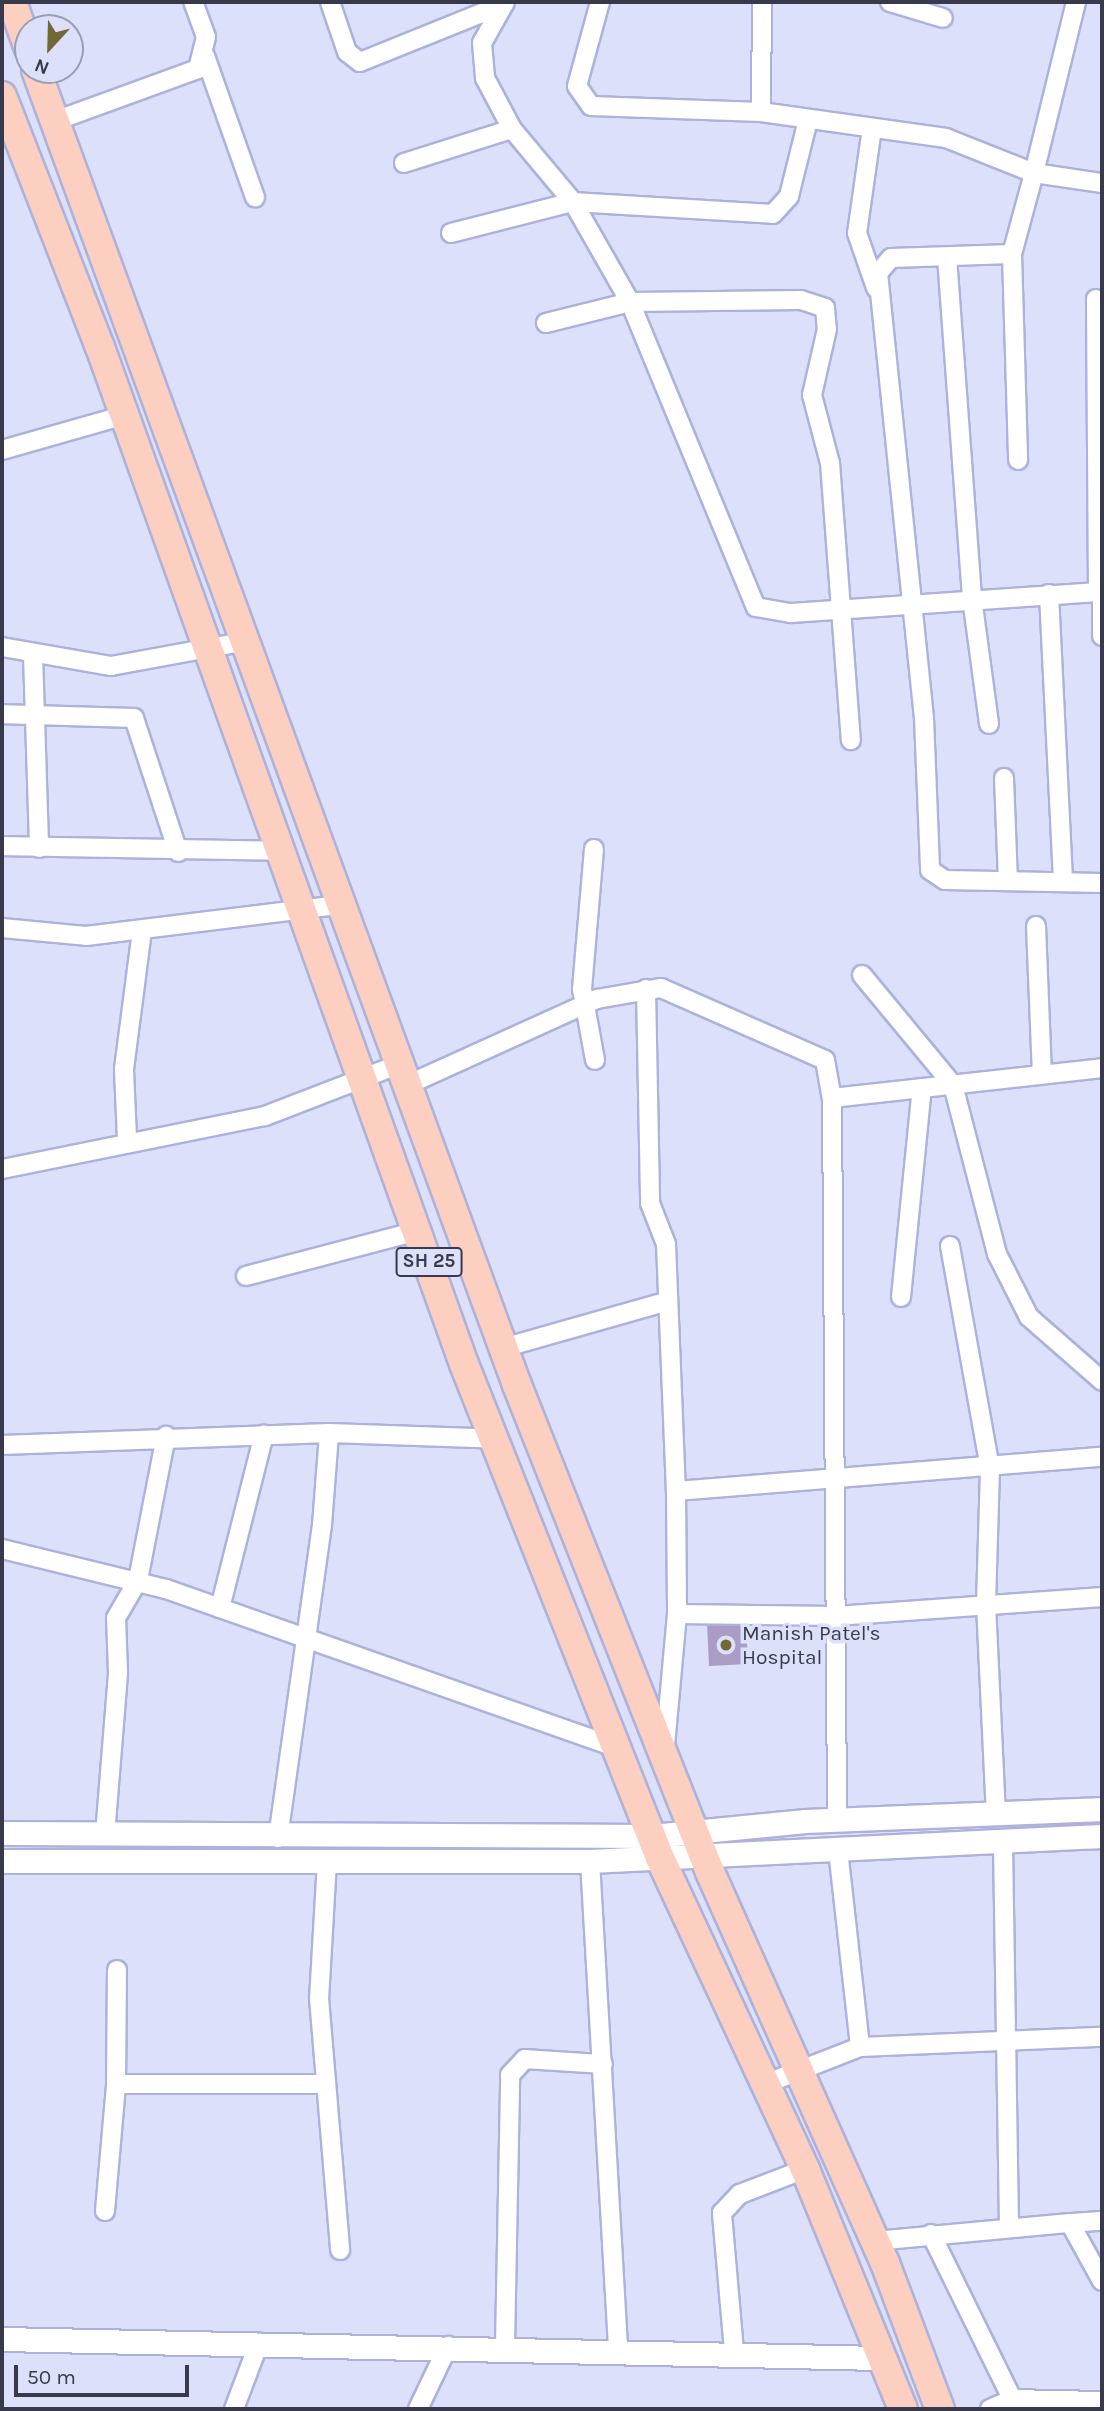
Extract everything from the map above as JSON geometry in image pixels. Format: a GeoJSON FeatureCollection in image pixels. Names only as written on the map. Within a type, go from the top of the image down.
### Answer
{"type":"FeatureCollection","features":[{"type":"Feature","properties":{"kind":"main road"},"geometry":{"type":"LineString","coordinates":[[41,84],[337,905],[503,1348],[704,1857],[875,2241],[940,2409]]}},
{"type":"Feature","properties":{"kind":"main road","name":"SH 25"},"geometry":{"type":"LineString","coordinates":[[2,96],[209,649],[283,851],[299,910],[365,1078],[418,1231],[497,1439],[621,1749],[656,1847],[804,2169],[903,2409]]}},
{"type":"Feature","properties":{"kind":"street"},"geometry":{"type":"LineString","coordinates":[[193,2],[205,56],[255,197]]}},
{"type":"Feature","properties":{"kind":"street"},"geometry":{"type":"LineString","coordinates":[[330,2],[347,52],[360,62],[505,3]]}},
{"type":"Feature","properties":{"kind":"street"},"geometry":{"type":"LineString","coordinates":[[600,2],[578,86],[582,101],[600,107],[761,112],[946,138],[1034,173],[1102,183]]}},
{"type":"Feature","properties":{"kind":"street"},"geometry":{"type":"LineString","coordinates":[[761,112],[762,2]]}},
{"type":"Feature","properties":{"kind":"street"},"geometry":{"type":"LineString","coordinates":[[890,2],[943,18]]}},
{"type":"Feature","properties":{"kind":"street"},"geometry":{"type":"LineString","coordinates":[[1018,460],[1012,254],[1076,2]]}},
{"type":"Feature","properties":{"kind":"street"},"geometry":{"type":"LineString","coordinates":[[505,3],[482,43],[482,64],[512,128],[573,202],[630,302],[756,607],[791,613],[911,602],[1100,592]]}},
{"type":"Feature","properties":{"kind":"street"},"geometry":{"type":"LineString","coordinates":[[55,121],[180,78],[198,69],[205,56]]}},
{"type":"Feature","properties":{"kind":"street"},"geometry":{"type":"LineString","coordinates":[[451,233],[573,202],[773,214],[789,196],[808,120]]}},
{"type":"Feature","properties":{"kind":"street"},"geometry":{"type":"LineString","coordinates":[[404,163],[512,128]]}},
{"type":"Feature","properties":{"kind":"street"},"geometry":{"type":"LineString","coordinates":[[872,128],[857,233],[878,295]]}},
{"type":"Feature","properties":{"kind":"street"},"geometry":{"type":"LineString","coordinates":[[1012,254],[891,258],[878,272],[878,295],[911,602],[930,870],[945,880],[1102,883]]}},
{"type":"Feature","properties":{"kind":"street"},"geometry":{"type":"LineString","coordinates":[[947,257],[972,598],[989,724]]}},
{"type":"Feature","properties":{"kind":"street"},"geometry":{"type":"LineString","coordinates":[[1096,299],[1102,636]]}},
{"type":"Feature","properties":{"kind":"street"},"geometry":{"type":"LineString","coordinates":[[545,323],[630,302],[801,300],[825,308],[827,329],[812,395],[830,463],[844,608],[850,740]]}},
{"type":"Feature","properties":{"kind":"street"},"geometry":{"type":"LineString","coordinates":[[2,450],[121,416]]}},
{"type":"Feature","properties":{"kind":"street"},"geometry":{"type":"LineString","coordinates":[[1049,594],[1063,882]]}},
{"type":"Feature","properties":{"kind":"street"},"geometry":{"type":"LineString","coordinates":[[2,647],[110,666],[242,642]]}},
{"type":"Feature","properties":{"kind":"street"},"geometry":{"type":"LineString","coordinates":[[33,654],[37,714],[39,848]]}},
{"type":"Feature","properties":{"kind":"street"},"geometry":{"type":"LineString","coordinates":[[2,714],[134,718],[178,852]]}},
{"type":"Feature","properties":{"kind":"street"},"geometry":{"type":"LineString","coordinates":[[1004,778],[1008,881]]}},
{"type":"Feature","properties":{"kind":"street"},"geometry":{"type":"LineString","coordinates":[[2,846],[178,852],[283,851]]}},
{"type":"Feature","properties":{"kind":"street"},"geometry":{"type":"LineString","coordinates":[[594,849],[584,1005],[595,1060]]}},
{"type":"Feature","properties":{"kind":"street"},"geometry":{"type":"LineString","coordinates":[[2,928],[86,936],[337,905]]}},
{"type":"Feature","properties":{"kind":"street"},"geometry":{"type":"LineString","coordinates":[[1036,926],[1042,1073]]}},
{"type":"Feature","properties":{"kind":"street"},"geometry":{"type":"LineString","coordinates":[[127,1139],[124,1069],[142,931]]}},
{"type":"Feature","properties":{"kind":"street"},"geometry":{"type":"LineString","coordinates":[[862,975],[953,1085],[997,1254],[1039,1330],[1102,1381]]}},
{"type":"Feature","properties":{"kind":"street"},"geometry":{"type":"LineString","coordinates":[[646,989],[650,1203],[666,1244],[664,1302],[676,1491],[677,1614],[664,1754]]}},
{"type":"Feature","properties":{"kind":"street"},"geometry":{"type":"LineString","coordinates":[[2,1168],[127,1139],[265,1116],[365,1078],[401,1076],[584,1005],[646,989],[677,992],[817,1053],[829,1068],[832,1098],[830,1479],[836,1616],[837,1819]]}},
{"type":"Feature","properties":{"kind":"street"},"geometry":{"type":"LineString","coordinates":[[832,1098],[1102,1068]]}},
{"type":"Feature","properties":{"kind":"street"},"geometry":{"type":"LineString","coordinates":[[901,1297],[922,1088]]}},
{"type":"Feature","properties":{"kind":"street"},"geometry":{"type":"LineString","coordinates":[[246,1276],[418,1231]]}},
{"type":"Feature","properties":{"kind":"street"},"geometry":{"type":"LineString","coordinates":[[950,1246],[990,1469],[986,1604],[996,1814]]}},
{"type":"Feature","properties":{"kind":"street"},"geometry":{"type":"LineString","coordinates":[[503,1348],[664,1302]]}},
{"type":"Feature","properties":{"kind":"street"},"geometry":{"type":"LineString","coordinates":[[2,1445],[166,1436],[329,1433],[497,1439]]}},
{"type":"Feature","properties":{"kind":"street"},"geometry":{"type":"LineString","coordinates":[[278,1838],[304,1635],[322,1525],[329,1433]]}},
{"type":"Feature","properties":{"kind":"street"},"geometry":{"type":"LineString","coordinates":[[220,1608],[264,1434]]}},
{"type":"Feature","properties":{"kind":"street"},"geometry":{"type":"LineString","coordinates":[[105,1835],[118,1672],[116,1618],[138,1580],[166,1436]]}},
{"type":"Feature","properties":{"kind":"street"},"geometry":{"type":"LineString","coordinates":[[676,1491],[990,1469],[1102,1457]]}},
{"type":"Feature","properties":{"kind":"street"},"geometry":{"type":"LineString","coordinates":[[2,1549],[138,1580],[304,1635],[621,1749]]}},
{"type":"Feature","properties":{"kind":"street"},"geometry":{"type":"LineString","coordinates":[[677,1614],[836,1616],[1102,1597]]}},
{"type":"Feature","properties":{"kind":"street"},"geometry":{"type":"LineString","coordinates":[[2,1861],[590,1861],[656,1847],[693,1829],[837,1819],[1102,1809]]}},
{"type":"Feature","properties":{"kind":"street"},"geometry":{"type":"LineString","coordinates":[[2,1833],[656,1847],[704,1857],[1102,1836]]}},
{"type":"Feature","properties":{"kind":"street"},"geometry":{"type":"LineString","coordinates":[[1003,1843],[1004,2045],[1009,2227]]}},
{"type":"Feature","properties":{"kind":"street"},"geometry":{"type":"LineString","coordinates":[[838,1850],[860,2047]]}},
{"type":"Feature","properties":{"kind":"street"},"geometry":{"type":"LineString","coordinates":[[327,1861],[319,1998],[340,2250]]}},
{"type":"Feature","properties":{"kind":"street"},"geometry":{"type":"LineString","coordinates":[[590,1861],[618,2349]]}},
{"type":"Feature","properties":{"kind":"street"},"geometry":{"type":"LineString","coordinates":[[105,2211],[116,2084],[117,1970]]}},
{"type":"Feature","properties":{"kind":"street"},"geometry":{"type":"LineString","coordinates":[[765,2084],[860,2047],[1004,2045],[1102,2037]]}},
{"type":"Feature","properties":{"kind":"street"},"geometry":{"type":"LineString","coordinates":[[505,2347],[510,2075],[525,2059],[603,2064]]}},
{"type":"Feature","properties":{"kind":"street"},"geometry":{"type":"LineString","coordinates":[[116,2084],[325,2084]]}},
{"type":"Feature","properties":{"kind":"street"},"geometry":{"type":"LineString","coordinates":[[733,2351],[722,2213],[740,2194],[804,2169]]}},
{"type":"Feature","properties":{"kind":"street"},"geometry":{"type":"LineString","coordinates":[[875,2241],[1009,2227],[1102,2221]]}},
{"type":"Feature","properties":{"kind":"street"},"geometry":{"type":"LineString","coordinates":[[1070,2223],[1102,2281]]}},
{"type":"Feature","properties":{"kind":"street"},"geometry":{"type":"LineString","coordinates":[[931,2234],[1014,2404]]}},
{"type":"Feature","properties":{"kind":"street"},"geometry":{"type":"LineString","coordinates":[[2,2339],[733,2351],[882,2358]]}},
{"type":"Feature","properties":{"kind":"street"},"geometry":{"type":"LineString","coordinates":[[234,2409],[259,2343]]}},
{"type":"Feature","properties":{"kind":"street"},"geometry":{"type":"LineString","coordinates":[[418,2409],[449,2346]]}},
{"type":"Feature","properties":{"kind":"street"},"geometry":{"type":"LineString","coordinates":[[990,2409],[1014,2404],[1102,2401]]}},
{"type":"Feature","properties":{"kind":"building"},"geometry":{"type":"Polygon","coordinates":[[[746,1621],[748,1664],[709,1666],[707,1623],[746,1621]]]}},
{"type":"Feature","properties":{"kind":"place","name":"Manish Patel's Hospital"},"geometry":{"type":"Point","coordinates":[726,1645]}}]}
